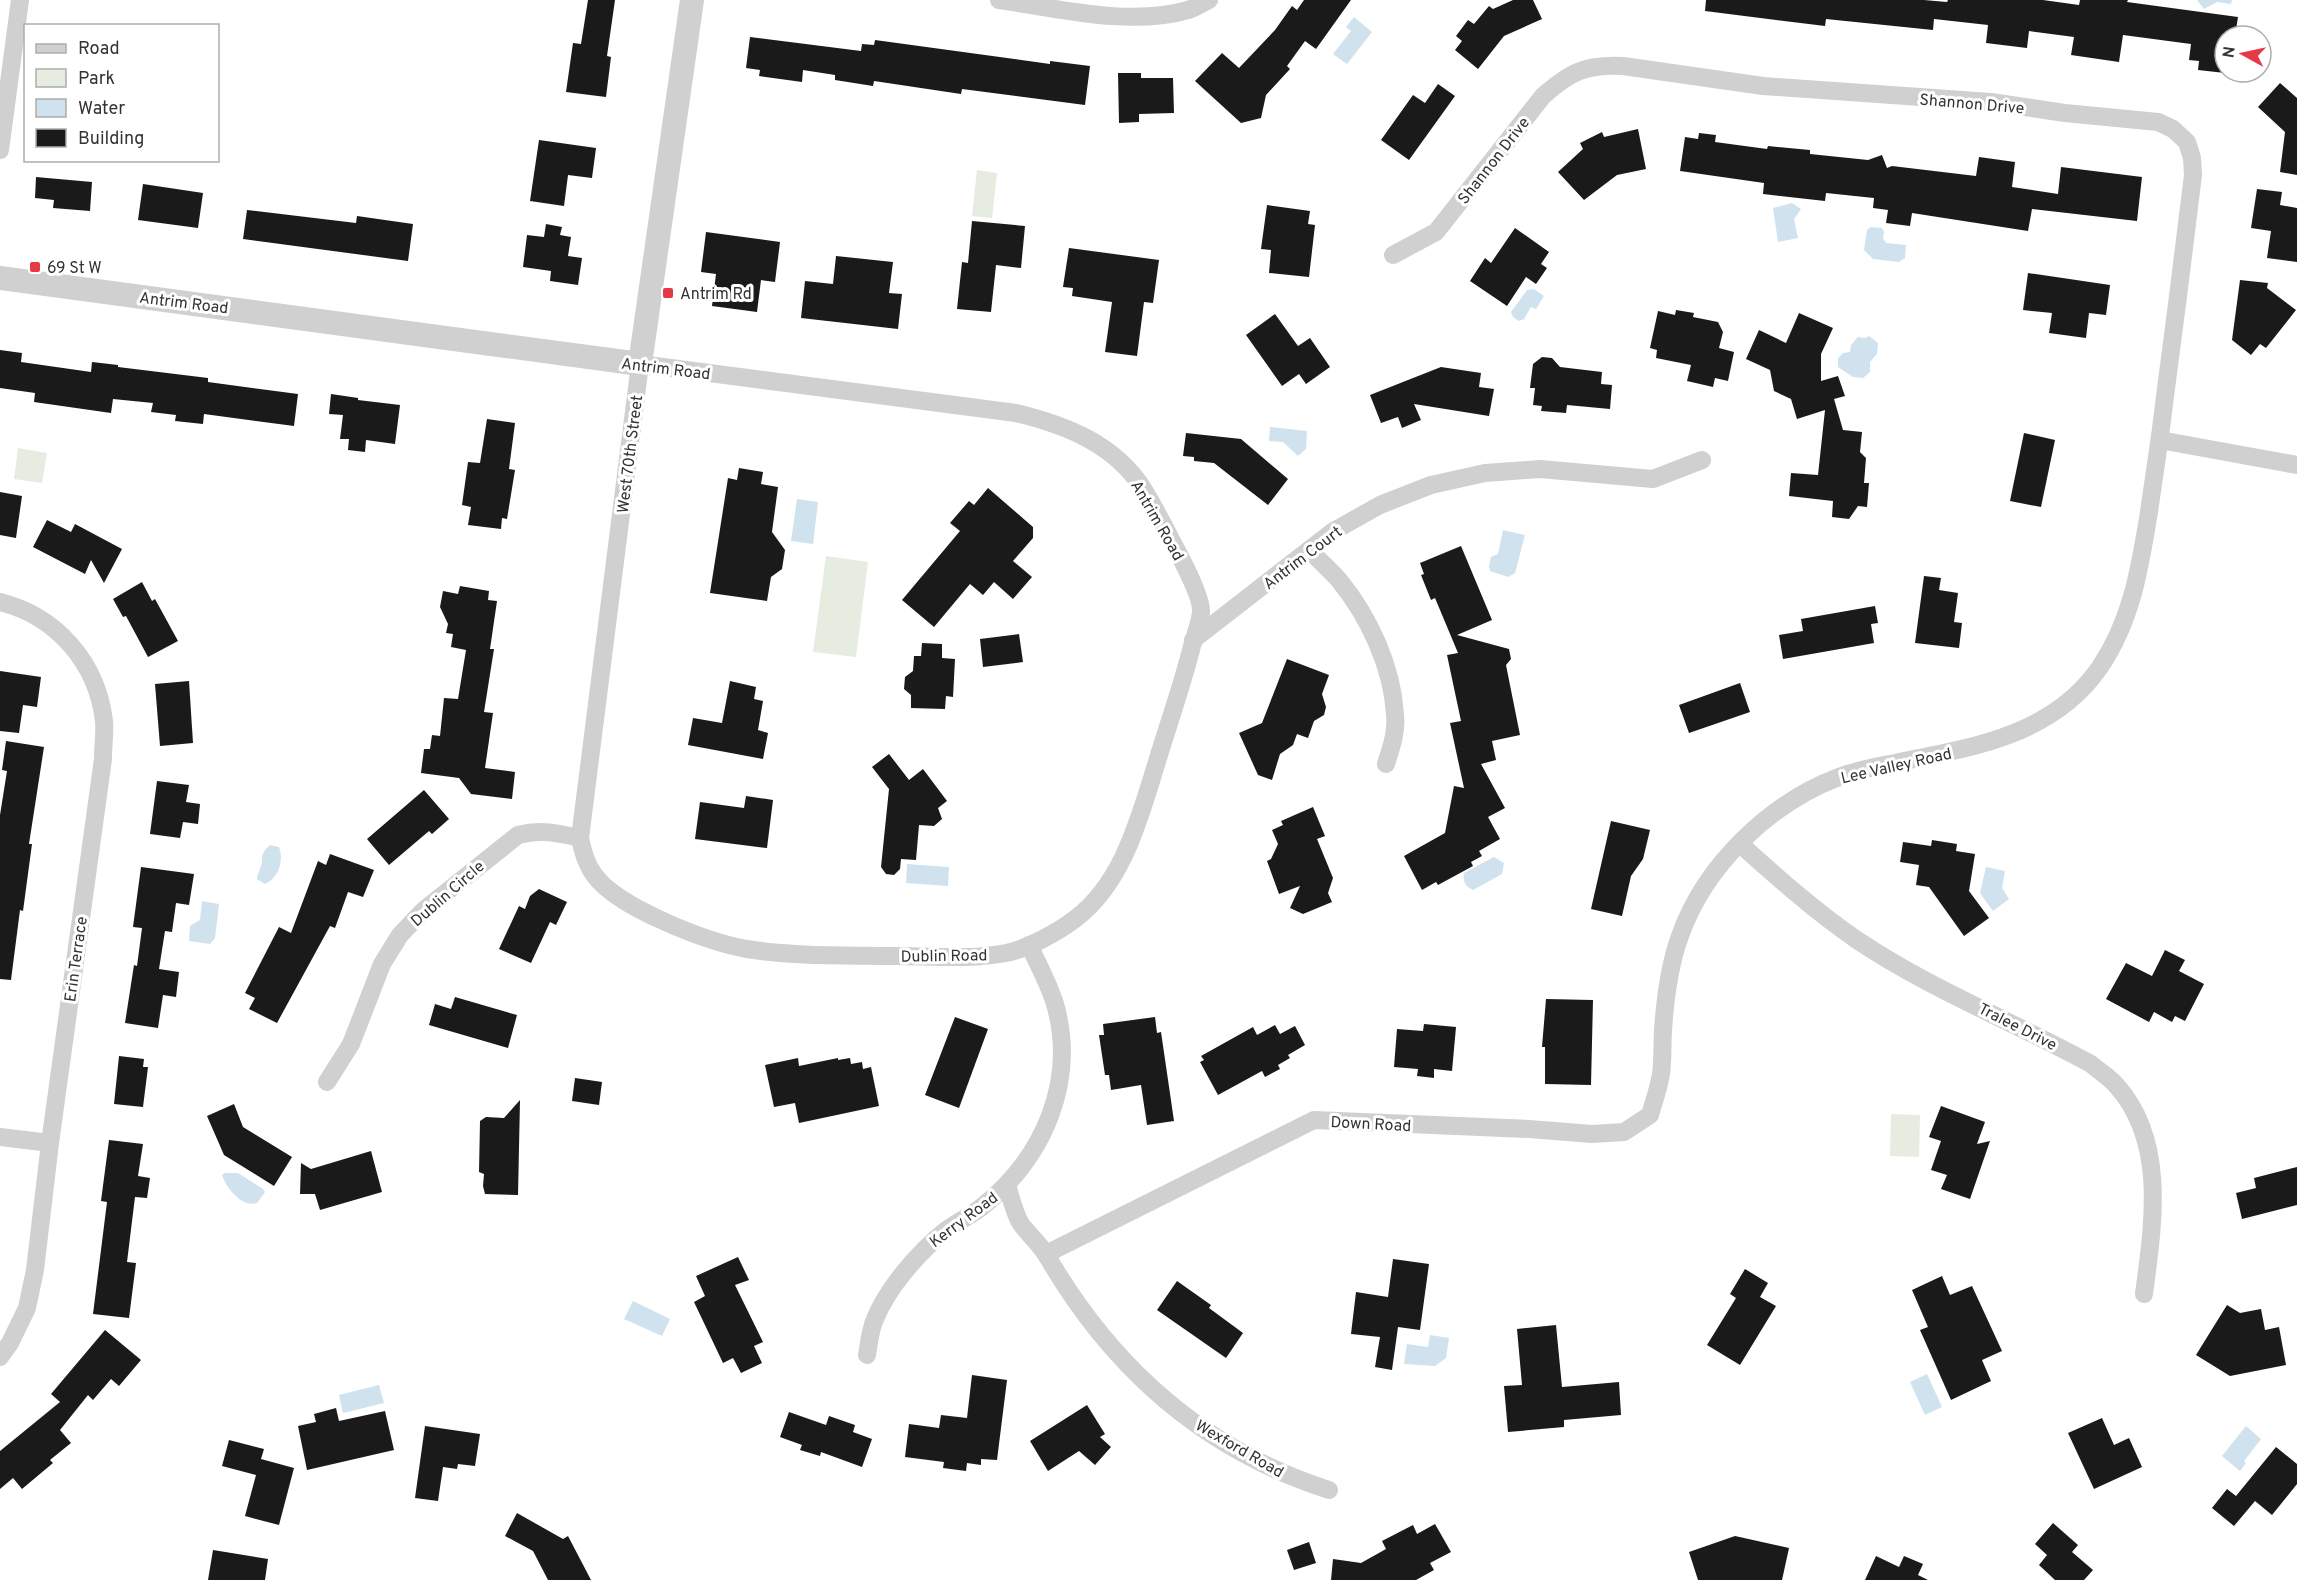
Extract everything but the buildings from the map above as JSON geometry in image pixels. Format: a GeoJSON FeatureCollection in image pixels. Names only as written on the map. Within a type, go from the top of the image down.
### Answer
{"type":"FeatureCollection","features":[{"type":"Feature","properties":{"kind":"street"},"geometry":{"type":"LineString","coordinates":[[0,150],[20,0]]}},
{"type":"Feature","properties":{"kind":"street","name":"West 70th Street"},"geometry":{"type":"LineString","coordinates":[[580,838],[640,364],[692,0]]}},
{"type":"Feature","properties":{"kind":"street"},"geometry":{"type":"LineString","coordinates":[[999,0],[1117,17],[1188,10],[1209,0]]}},
{"type":"Feature","properties":{"kind":"street","name":"Shannon Drive"},"geometry":{"type":"LineString","coordinates":[[1393,255],[1436,232],[1543,96],[1560,81],[1579,70],[1601,65],[1623,66],[1763,86],[1991,102],[2065,113],[2158,122],[2173,129],[2187,142],[2192,158],[2193,175],[2160,440]]}},
{"type":"Feature","properties":{"kind":"street","name":"Antrim Road"},"geometry":{"type":"LineString","coordinates":[[0,278],[1016,413],[1052,422],[1086,436],[1118,459],[1143,488],[1180,556],[1202,610],[1193,640]]}},
{"type":"Feature","properties":{"kind":"street"},"geometry":{"type":"LineString","coordinates":[[2160,440],[2297,465]]}},
{"type":"Feature","properties":{"kind":"street","name":"Lee Valley Road"},"geometry":{"type":"LineString","coordinates":[[1650,1115],[1661,1073],[1668,981],[1680,935],[1700,895],[1728,857],[1760,824],[1798,796],[1840,776],[1965,749],[2003,738],[2040,722],[2071,699],[2099,669],[2120,635],[2133,597],[2142,559],[2160,440]]}},
{"type":"Feature","properties":{"kind":"street","name":"Antrim Court"},"geometry":{"type":"LineString","coordinates":[[1193,640],[1332,532],[1380,505],[1431,485],[1485,473],[1540,469],[1653,479],[1702,460]]}},
{"type":"Feature","properties":{"kind":"street"},"geometry":{"type":"LineString","coordinates":[[1309,550],[1339,580],[1363,615],[1381,651],[1396,716],[1394,741],[1386,764]]}},
{"type":"Feature","properties":{"kind":"street","name":"Erin Terrace"},"geometry":{"type":"LineString","coordinates":[[0,602],[20,607],[52,626],[78,652],[95,685],[104,721],[103,759],[50,1143],[35,1270],[27,1308],[0,1357]]}},
{"type":"Feature","properties":{"kind":"street","name":"Dublin Road"},"geometry":{"type":"LineString","coordinates":[[580,838],[586,862],[596,878],[608,889],[644,912],[686,932],[745,948],[795,954],[970,957],[1008,953],[1029,945],[1075,919],[1098,895],[1119,865],[1136,830],[1184,680],[1193,640]]}},
{"type":"Feature","properties":{"kind":"street","name":"Dublin Circle"},"geometry":{"type":"LineString","coordinates":[[327,1082],[351,1044],[382,964],[400,935],[424,910],[518,835],[532,831],[548,831],[580,838]]}},
{"type":"Feature","properties":{"kind":"street","name":"Tralee Drive"},"geometry":{"type":"LineString","coordinates":[[1740,844],[1808,905],[1858,941],[1906,969],[2091,1064],[2116,1085],[2134,1113],[2147,1142],[2152,1177],[2151,1240],[2144,1294]]}},
{"type":"Feature","properties":{"kind":"street","name":"Kerry Road"},"geometry":{"type":"LineString","coordinates":[[867,1355],[875,1319],[917,1255],[947,1230],[982,1207],[1007,1185],[1034,1152],[1051,1117],[1061,1081],[1062,1041],[1055,1003],[1029,945]]}},
{"type":"Feature","properties":{"kind":"street","name":"Down Road"},"geometry":{"type":"LineString","coordinates":[[1046,1254],[1314,1120],[1529,1129],[1592,1134],[1624,1132],[1650,1115]]}},
{"type":"Feature","properties":{"kind":"street"},"geometry":{"type":"LineString","coordinates":[[0,1137],[50,1143]]}},
{"type":"Feature","properties":{"kind":"street","name":"Wexford Road"},"geometry":{"type":"LineString","coordinates":[[1007,1185],[1020,1222],[1046,1254],[1086,1316],[1122,1361],[1164,1400],[1210,1434],[1291,1478],[1329,1490]]}},
{"type":"Feature","properties":{"kind":"green space"},"geometry":{"type":"Polygon","coordinates":[[[977,170],[997,173],[992,218],[972,216],[977,170]]]}},
{"type":"Feature","properties":{"kind":"green space"},"geometry":{"type":"Polygon","coordinates":[[[18,448],[47,453],[42,483],[14,479],[18,448]]]}},
{"type":"Feature","properties":{"kind":"green space"},"geometry":{"type":"Polygon","coordinates":[[[826,556],[868,562],[856,657],[813,652],[826,556]]]}},
{"type":"Feature","properties":{"kind":"green space"},"geometry":{"type":"Polygon","coordinates":[[[1891,1114],[1920,1115],[1919,1157],[1890,1156],[1891,1114]]]}},
{"type":"Feature","properties":{"kind":"water"},"geometry":{"type":"Polygon","coordinates":[[[2197,0],[2232,0],[2231,4],[2217,2],[2204,9],[2197,0]]]}},
{"type":"Feature","properties":{"kind":"water"},"geometry":{"type":"Polygon","coordinates":[[[1354,17],[1372,32],[1347,64],[1333,54],[1351,31],[1346,27],[1354,17]]]}},
{"type":"Feature","properties":{"kind":"water"},"geometry":{"type":"Polygon","coordinates":[[[1792,203],[1801,209],[1794,219],[1798,238],[1778,242],[1773,208],[1792,203]]]}},
{"type":"Feature","properties":{"kind":"water"},"geometry":{"type":"Polygon","coordinates":[[[1871,227],[1882,228],[1886,243],[1906,245],[1905,258],[1899,262],[1873,259],[1864,250],[1867,230],[1871,227]]]}},
{"type":"Feature","properties":{"kind":"water"},"geometry":{"type":"Polygon","coordinates":[[[1534,289],[1544,296],[1536,309],[1531,307],[1524,319],[1519,321],[1513,317],[1511,312],[1527,290],[1534,289]]]}},
{"type":"Feature","properties":{"kind":"water"},"geometry":{"type":"Polygon","coordinates":[[[1869,336],[1878,343],[1877,354],[1870,362],[1870,372],[1863,378],[1853,377],[1838,367],[1838,358],[1843,353],[1850,352],[1851,345],[1858,337],[1869,336]]]}},
{"type":"Feature","properties":{"kind":"water"},"geometry":{"type":"Polygon","coordinates":[[[1270,427],[1307,431],[1306,449],[1298,456],[1283,442],[1269,441],[1270,427]]]}},
{"type":"Feature","properties":{"kind":"water"},"geometry":{"type":"Polygon","coordinates":[[[797,499],[818,502],[813,544],[791,541],[797,499]]]}},
{"type":"Feature","properties":{"kind":"water"},"geometry":{"type":"Polygon","coordinates":[[[1503,530],[1525,535],[1515,573],[1508,577],[1490,571],[1489,566],[1491,557],[1498,554],[1503,530]]]}},
{"type":"Feature","properties":{"kind":"water"},"geometry":{"type":"Polygon","coordinates":[[[270,845],[279,847],[281,857],[277,873],[265,884],[257,878],[262,855],[270,845]]]}},
{"type":"Feature","properties":{"kind":"water"},"geometry":{"type":"Polygon","coordinates":[[[1494,857],[1504,863],[1502,874],[1473,890],[1468,887],[1464,881],[1464,873],[1494,857]]]}},
{"type":"Feature","properties":{"kind":"water"},"geometry":{"type":"Polygon","coordinates":[[[907,864],[949,867],[948,886],[906,883],[907,864]]]}},
{"type":"Feature","properties":{"kind":"water"},"geometry":{"type":"Polygon","coordinates":[[[1986,867],[2005,871],[2002,888],[2009,899],[1993,911],[1980,893],[1986,867]]]}},
{"type":"Feature","properties":{"kind":"water"},"geometry":{"type":"Polygon","coordinates":[[[202,901],[219,904],[215,938],[210,944],[189,941],[190,926],[200,920],[202,901]]]}},
{"type":"Feature","properties":{"kind":"water"},"geometry":{"type":"Polygon","coordinates":[[[238,1173],[265,1192],[257,1203],[246,1203],[235,1196],[227,1186],[222,1175],[238,1173]]]}},
{"type":"Feature","properties":{"kind":"water"},"geometry":{"type":"Polygon","coordinates":[[[633,1301],[670,1319],[662,1336],[624,1319],[633,1301]]]}},
{"type":"Feature","properties":{"kind":"water"},"geometry":{"type":"Polygon","coordinates":[[[1430,1335],[1449,1338],[1446,1358],[1435,1366],[1404,1364],[1407,1344],[1428,1347],[1430,1335]]]}},
{"type":"Feature","properties":{"kind":"water"},"geometry":{"type":"Polygon","coordinates":[[[1927,1374],[1942,1407],[1925,1415],[1910,1382],[1927,1374]]]}},
{"type":"Feature","properties":{"kind":"water"},"geometry":{"type":"Polygon","coordinates":[[[379,1385],[384,1403],[343,1413],[339,1395],[379,1385]]]}},
{"type":"Feature","properties":{"kind":"water"},"geometry":{"type":"Polygon","coordinates":[[[2246,1426],[2261,1439],[2244,1461],[2246,1463],[2240,1471],[2222,1456],[2246,1426]]]}},
{"type":"Feature","properties":{"kind":"place","name":"69 St W"},"geometry":{"type":"Point","coordinates":[35,267]}},
{"type":"Feature","properties":{"kind":"place","name":"Antrim Rd"},"geometry":{"type":"Point","coordinates":[668,293]}}]}
